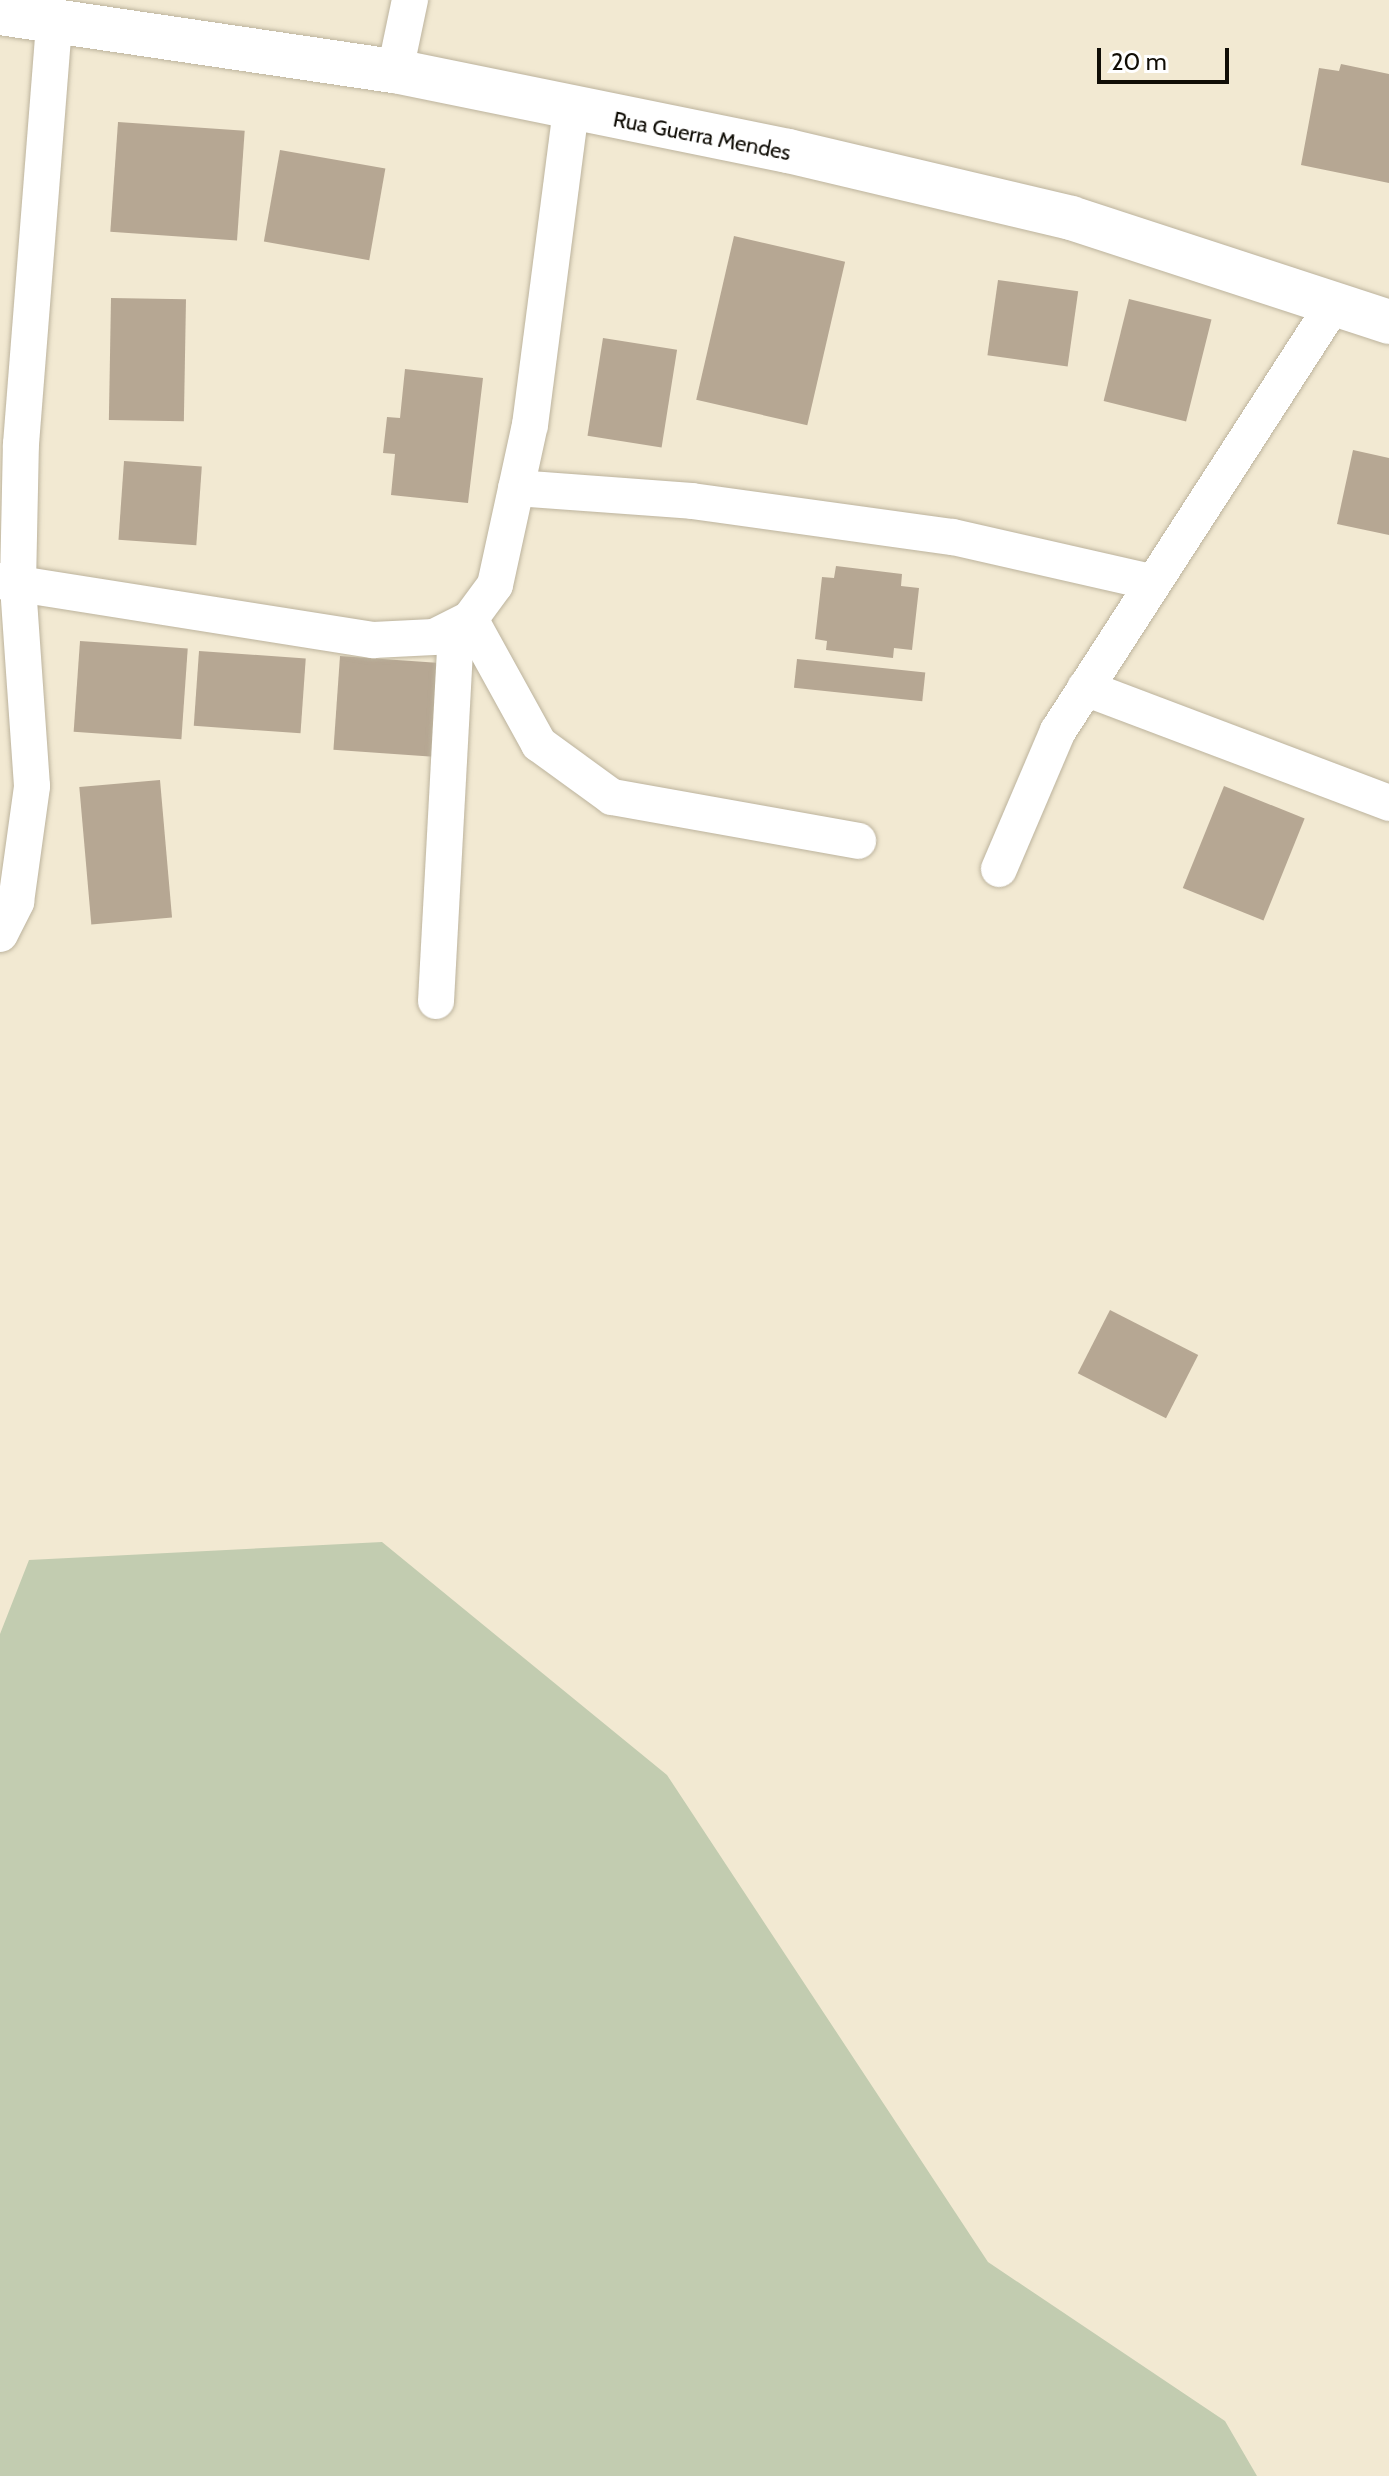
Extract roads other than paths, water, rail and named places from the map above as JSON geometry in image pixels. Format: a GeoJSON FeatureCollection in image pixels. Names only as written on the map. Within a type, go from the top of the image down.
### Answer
{"type":"FeatureCollection","features":[{"type":"Feature","properties":{"kind":"street"},"geometry":{"type":"LineString","coordinates":[[395,71],[410,0]]}},
{"type":"Feature","properties":{"kind":"street","name":"Rua Guerra Mendes"},"geometry":{"type":"LineString","coordinates":[[0,13],[54,20],[98,13],[395,71],[571,111],[788,151],[1071,218],[1389,322]]}},
{"type":"Feature","properties":{"kind":"street"},"geometry":{"type":"LineString","coordinates":[[0,934],[16,902],[32,786],[9,582],[54,20]]}},
{"type":"Feature","properties":{"kind":"street"},"geometry":{"type":"LineString","coordinates":[[436,1001],[463,624],[495,585],[516,488],[571,111]]}},
{"type":"Feature","properties":{"kind":"street"},"geometry":{"type":"LineString","coordinates":[[999,869],[1058,731],[1151,582],[1335,302]]}},
{"type":"Feature","properties":{"kind":"street"},"geometry":{"type":"LineString","coordinates":[[516,488],[692,501],[953,537],[1151,582]]}},
{"type":"Feature","properties":{"kind":"street"},"geometry":{"type":"LineString","coordinates":[[9,582],[373,640],[463,624]]}},
{"type":"Feature","properties":{"kind":"street"},"geometry":{"type":"LineString","coordinates":[[463,624],[539,744],[612,797],[858,841]]}},
{"type":"Feature","properties":{"kind":"street"},"geometry":{"type":"LineString","coordinates":[[1085,688],[1389,803]]}}]}
